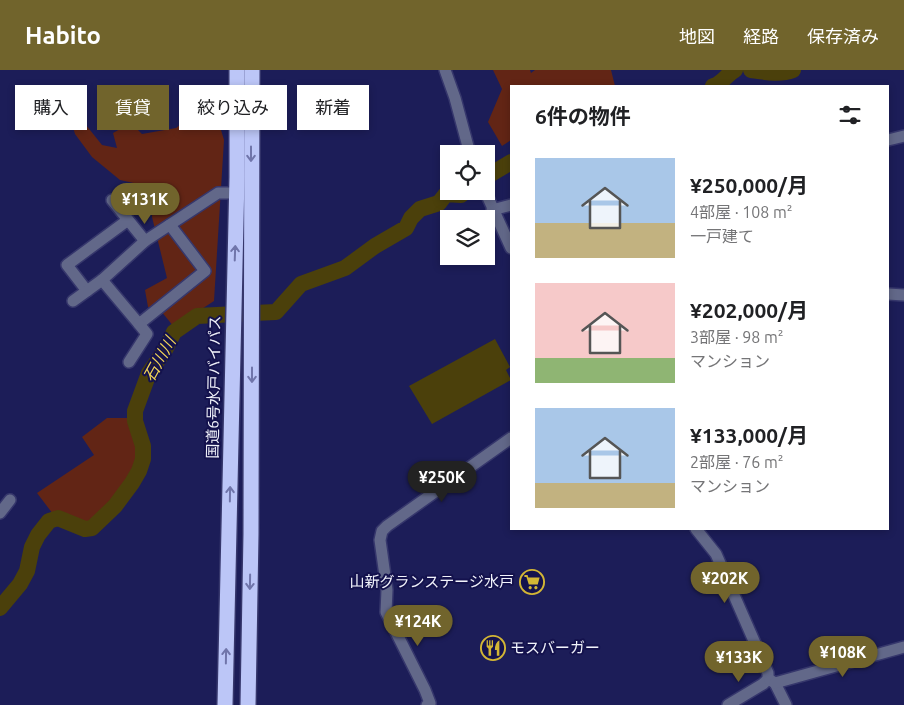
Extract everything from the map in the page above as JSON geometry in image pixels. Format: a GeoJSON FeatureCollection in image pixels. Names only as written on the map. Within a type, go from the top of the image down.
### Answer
{"type":"FeatureCollection","features":[{"type":"Feature","properties":{"kind":"highway","name":"国道6号水戸バイパス"},"geometry":{"type":"LineString","coordinates":[[225,705],[238,70]]}},
{"type":"Feature","properties":{"kind":"highway"},"geometry":{"type":"LineString","coordinates":[[248,705],[252,326],[252,70]]}},
{"type":"Feature","properties":{"kind":"street"},"geometry":{"type":"LineString","coordinates":[[446,70],[456,98],[468,145]]}},
{"type":"Feature","properties":{"kind":"street"},"geometry":{"type":"LineString","coordinates":[[889,140],[904,136]]}},
{"type":"Feature","properties":{"kind":"street"},"geometry":{"type":"LineString","coordinates":[[73,301],[102,280],[145,241],[218,193],[236,193]]}},
{"type":"Feature","properties":{"kind":"street"},"geometry":{"type":"LineString","coordinates":[[112,200],[145,241]]}},
{"type":"Feature","properties":{"kind":"street"},"geometry":{"type":"LineString","coordinates":[[488,200],[492,210],[510,204]]}},
{"type":"Feature","properties":{"kind":"street"},"geometry":{"type":"LineString","coordinates":[[495,216],[510,246]]}},
{"type":"Feature","properties":{"kind":"street"},"geometry":{"type":"LineString","coordinates":[[87,291],[67,265],[128,220]]}},
{"type":"Feature","properties":{"kind":"street"},"geometry":{"type":"LineString","coordinates":[[139,324],[205,271],[170,225]]}},
{"type":"Feature","properties":{"kind":"street"},"geometry":{"type":"LineString","coordinates":[[102,280],[147,334],[129,362]]}},
{"type":"Feature","properties":{"kind":"street"},"geometry":{"type":"LineString","coordinates":[[889,294],[904,295]]}},
{"type":"Feature","properties":{"kind":"street"},"geometry":{"type":"LineString","coordinates":[[427,705],[430,703],[425,690],[386,612],[387,590],[380,540],[382,531],[510,439]]}},
{"type":"Feature","properties":{"kind":"street"},"geometry":{"type":"LineString","coordinates":[[0,513],[10,500]]}},
{"type":"Feature","properties":{"kind":"street"},"geometry":{"type":"LineString","coordinates":[[697,530],[716,554],[768,672],[769,682],[786,705]]}},
{"type":"Feature","properties":{"kind":"street"},"geometry":{"type":"LineString","coordinates":[[728,705],[769,682],[904,647]]}},
{"type":"Feature","properties":{"kind":"shaded area"},"geometry":{"type":"Polygon","coordinates":[[[493,70],[530,70],[531,73],[535,70],[611,70],[615,85],[510,85],[510,141],[502,146],[488,122],[502,89],[493,70]]]}},
{"type":"Feature","properties":{"kind":"shaded area"},"geometry":{"type":"Polygon","coordinates":[[[87,126],[102,145],[117,148],[113,133],[118,130],[138,130],[142,134],[176,128],[179,126],[179,130],[221,130],[224,140],[214,301],[174,327],[161,311],[148,307],[145,290],[167,278],[152,217],[153,201],[138,184],[120,180],[92,157],[74,130],[87,130],[87,126]]]}},
{"type":"Feature","properties":{"kind":"shaded area"},"geometry":{"type":"Polygon","coordinates":[[[495,339],[510,367],[506,370],[510,381],[432,424],[409,386],[495,339]]]}},
{"type":"Feature","properties":{"kind":"shaded area"},"geometry":{"type":"Polygon","coordinates":[[[107,418],[128,418],[136,439],[140,460],[129,483],[95,522],[85,525],[53,514],[37,493],[94,455],[82,437],[107,418]]]}},
{"type":"Feature","properties":{"kind":"waterway","name":"石川川"},"geometry":{"type":"LineString","coordinates":[[715,85],[735,70]]}},
{"type":"Feature","properties":{"kind":"waterway","name":"石川川"},"geometry":{"type":"LineString","coordinates":[[751,70],[778,73],[793,70]]}},
{"type":"Feature","properties":{"kind":"waterway","name":"石川川"},"geometry":{"type":"LineString","coordinates":[[495,172],[510,163]]}},
{"type":"Feature","properties":{"kind":"waterway","name":"石川川"},"geometry":{"type":"LineString","coordinates":[[0,608],[20,584],[27,571],[32,547],[38,535],[49,521],[58,518],[85,529],[92,528],[115,506],[132,483],[143,459],[143,446],[135,421],[135,411],[149,373],[165,350],[174,332],[197,316],[276,312],[301,284],[345,268],[375,246],[406,228],[411,218],[420,209],[439,203],[441,200]]}},
{"type":"Feature","properties":{"kind":"place","name":"山新グランステージ水戸"},"geometry":{"type":"Point","coordinates":[532,582]}},
{"type":"Feature","properties":{"kind":"place","name":"モスバーガー"},"geometry":{"type":"Point","coordinates":[493,648]}}]}
